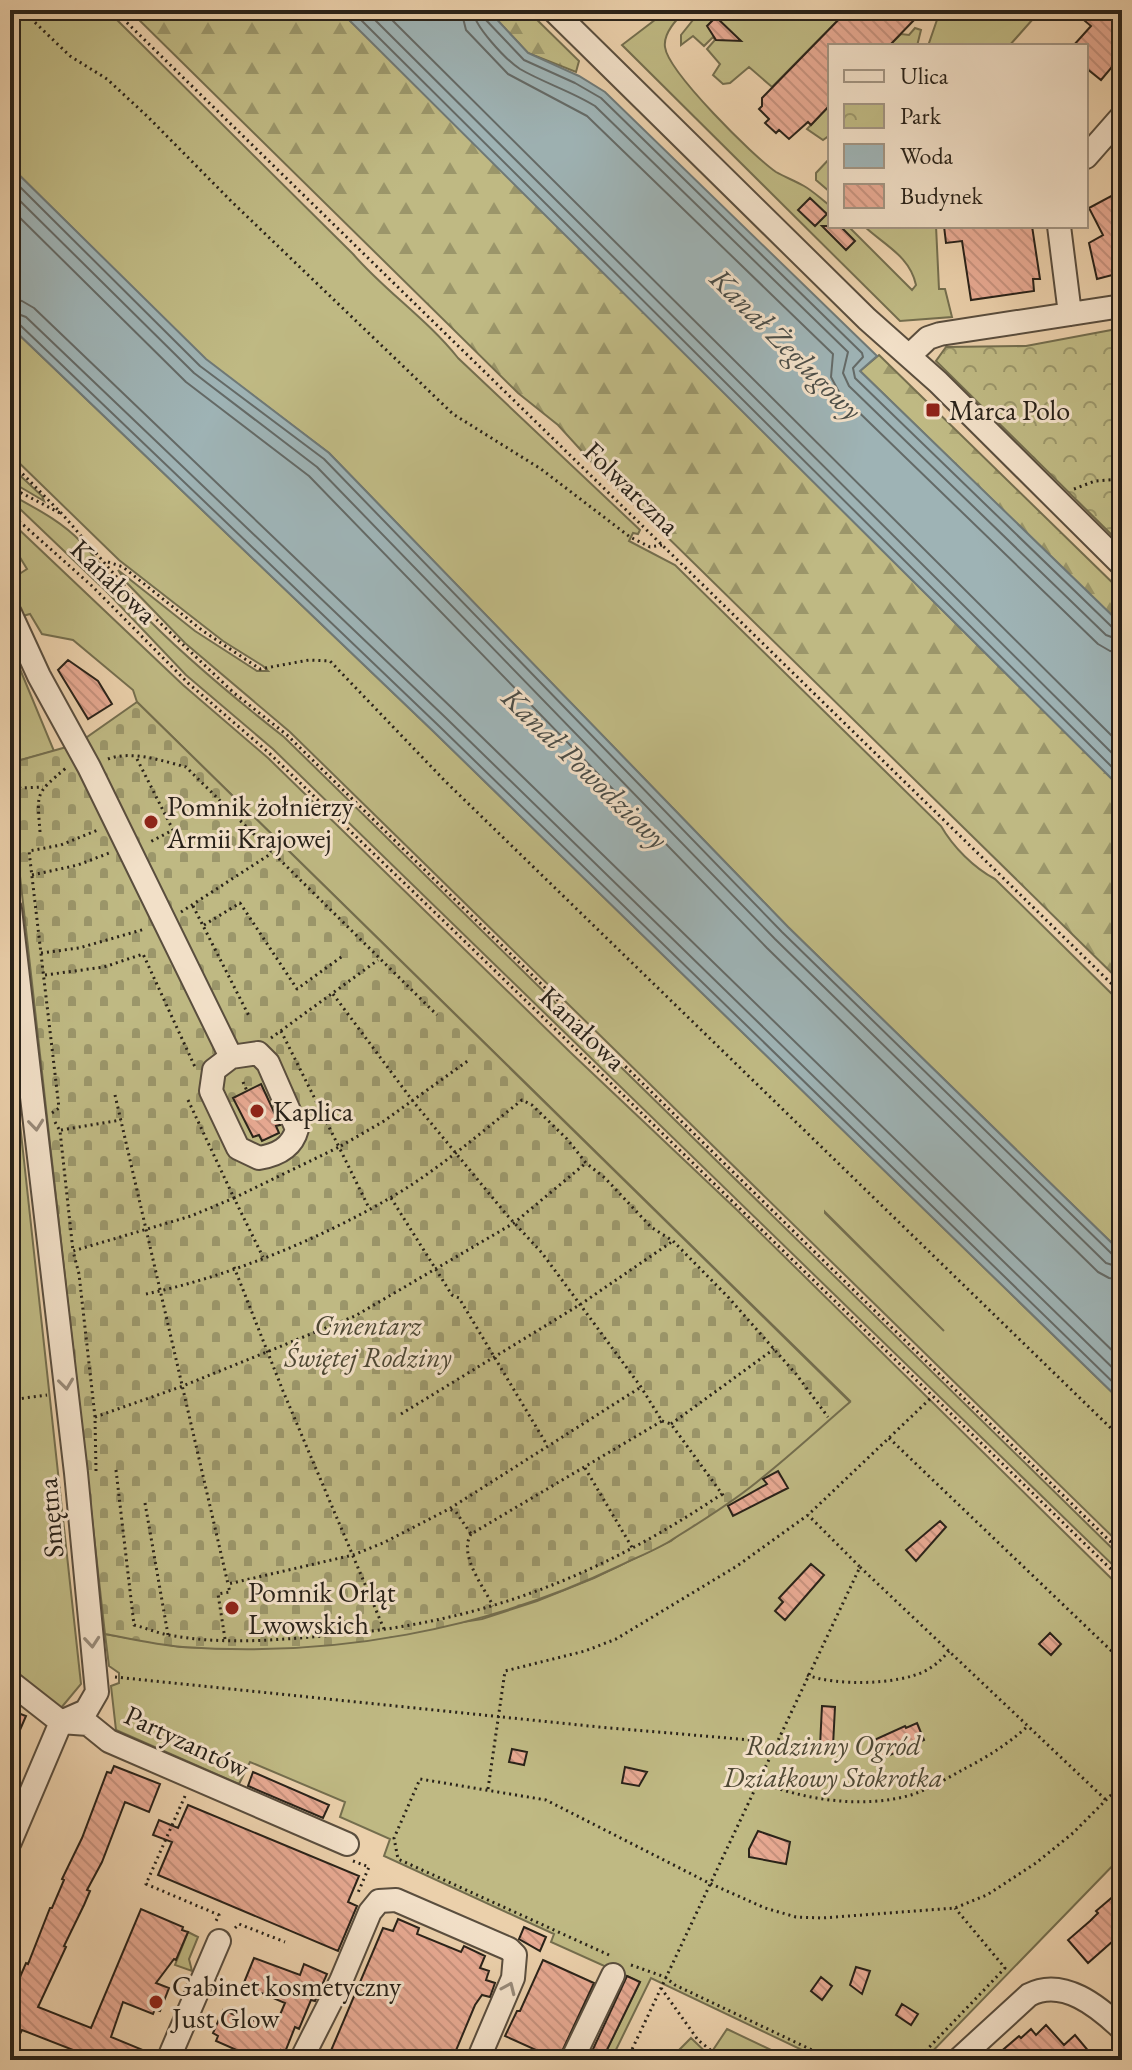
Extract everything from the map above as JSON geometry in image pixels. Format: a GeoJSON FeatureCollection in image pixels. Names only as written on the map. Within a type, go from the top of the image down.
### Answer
{"type":"FeatureCollection","features":[{"type":"Feature","properties":{"kind":"street"},"geometry":{"type":"LineString","coordinates":[[553,10],[1122,565]]}},
{"type":"Feature","properties":{"kind":"street"},"geometry":{"type":"LineString","coordinates":[[1088,155],[1122,116]]}},
{"type":"Feature","properties":{"kind":"street"},"geometry":{"type":"LineString","coordinates":[[1059,228],[1070,314]]}},
{"type":"Feature","properties":{"kind":"street"},"geometry":{"type":"LineString","coordinates":[[910,355],[928,338],[940,334],[1122,306]]}},
{"type":"Feature","properties":{"kind":"street"},"geometry":{"type":"LineString","coordinates":[[10,613],[79,762],[128,848],[231,1057]]}},
{"type":"Feature","properties":{"kind":"street","name":"Smętna"},"geometry":{"type":"LineString","coordinates":[[10,909],[67,1394],[97,1692],[86,1711],[61,1722]]}},
{"type":"Feature","properties":{"kind":"street"},"geometry":{"type":"LineString","coordinates":[[258,1053],[268,1063],[297,1129],[291,1144],[268,1156],[251,1156],[238,1148],[211,1091],[214,1070],[231,1057],[258,1053]]}},
{"type":"Feature","properties":{"kind":"street","name":"Partyzantów"},"geometry":{"type":"LineString","coordinates":[[10,1682],[61,1722],[88,1724],[109,1741],[347,1844]]}},
{"type":"Feature","properties":{"kind":"street"},"geometry":{"type":"LineString","coordinates":[[10,1842],[61,1722]]}},
{"type":"Feature","properties":{"kind":"street"},"geometry":{"type":"LineString","coordinates":[[301,2060],[336,1993],[370,1912],[379,1901],[396,1900],[509,1949],[515,1955],[513,1978],[478,2060]]}},
{"type":"Feature","properties":{"kind":"street"},"geometry":{"type":"LineString","coordinates":[[168,2060],[217,1928]]}},
{"type":"Feature","properties":{"kind":"street"},"geometry":{"type":"LineString","coordinates":[[572,2060],[615,1964]]}},
{"type":"Feature","properties":{"kind":"street"},"geometry":{"type":"LineString","coordinates":[[958,2060],[1038,1990],[1064,1991],[1103,2011],[1122,2029]]}},
{"type":"Feature","properties":{"kind":"path"},"geometry":{"type":"LineString","coordinates":[[22,10],[70,56],[107,79],[148,117],[243,213],[453,414],[541,469],[630,537],[650,547],[662,545]]}},
{"type":"Feature","properties":{"kind":"path","name":"Folwarczna"},"geometry":{"type":"LineString","coordinates":[[114,10],[1122,994]]}},
{"type":"Feature","properties":{"kind":"path"},"geometry":{"type":"LineString","coordinates":[[10,461],[63,515],[140,604],[234,693],[287,735],[1122,1553]]}},
{"type":"Feature","properties":{"kind":"path"},"geometry":{"type":"LineString","coordinates":[[1059,501],[1083,484],[1122,479]]}},
{"type":"Feature","properties":{"kind":"path"},"geometry":{"type":"LineString","coordinates":[[10,487],[63,515]]}},
{"type":"Feature","properties":{"kind":"path","name":"Kanałowa"},"geometry":{"type":"LineString","coordinates":[[10,513],[92,586],[188,683],[268,752],[383,862],[1122,1580]]}},
{"type":"Feature","properties":{"kind":"path"},"geometry":{"type":"LineString","coordinates":[[104,561],[123,567],[203,631],[260,669],[309,660],[330,661],[445,781],[1122,1439]]}},
{"type":"Feature","properties":{"kind":"path"},"geometry":{"type":"LineString","coordinates":[[32,875],[78,865],[173,830],[136,757]]}},
{"type":"Feature","properties":{"kind":"path"},"geometry":{"type":"LineString","coordinates":[[40,832],[37,797],[43,787],[66,768],[79,762],[136,757],[186,767],[437,1015]]}},
{"type":"Feature","properties":{"kind":"path"},"geometry":{"type":"LineString","coordinates":[[17,763],[20,788],[43,787]]}},
{"type":"Feature","properties":{"kind":"path"},"geometry":{"type":"LineString","coordinates":[[59,1108],[29,851],[61,845],[98,831],[113,819]]}},
{"type":"Feature","properties":{"kind":"path"},"geometry":{"type":"LineString","coordinates":[[41,953],[98,944],[164,921],[193,906],[272,853]]}},
{"type":"Feature","properties":{"kind":"path"},"geometry":{"type":"LineString","coordinates":[[204,925],[240,903],[297,989],[344,955]]}},
{"type":"Feature","properties":{"kind":"path"},"geometry":{"type":"LineString","coordinates":[[193,906],[250,1018]]}},
{"type":"Feature","properties":{"kind":"path"},"geometry":{"type":"LineString","coordinates":[[44,975],[104,967],[143,954],[199,1074]]}},
{"type":"Feature","properties":{"kind":"path"},"geometry":{"type":"LineString","coordinates":[[258,1053],[267,1041],[379,959]]}},
{"type":"Feature","properties":{"kind":"path"},"geometry":{"type":"LineString","coordinates":[[116,1470],[134,1625],[168,1635],[225,1639],[308,1638],[385,1631],[494,1607],[559,1583],[633,1549],[724,1496],[671,1424],[662,1421],[641,1387],[542,1253],[412,1100],[333,994]]}},
{"type":"Feature","properties":{"kind":"path"},"geometry":{"type":"LineString","coordinates":[[281,1031],[339,1147],[384,1121],[469,1060]]}},
{"type":"Feature","properties":{"kind":"path"},"geometry":{"type":"LineString","coordinates":[[243,1082],[247,1091]]}},
{"type":"Feature","properties":{"kind":"path"},"geometry":{"type":"LineString","coordinates":[[115,1095],[230,1592],[218,1594],[225,1639]]}},
{"type":"Feature","properties":{"kind":"path"},"geometry":{"type":"LineString","coordinates":[[146,1294],[263,1257],[391,1198],[522,1100],[532,1105],[567,1139],[586,1163],[605,1178],[651,1227],[673,1241],[774,1349],[828,1417]]}},
{"type":"Feature","properties":{"kind":"path"},"geometry":{"type":"LineString","coordinates":[[53,1113],[60,1131],[73,1251],[79,1274],[95,1417],[97,1471]]}},
{"type":"Feature","properties":{"kind":"path"},"geometry":{"type":"LineString","coordinates":[[60,1131],[121,1120]]}},
{"type":"Feature","properties":{"kind":"path"},"geometry":{"type":"LineString","coordinates":[[95,1417],[269,1353],[355,1316],[514,1223],[586,1163]]}},
{"type":"Feature","properties":{"kind":"path"},"geometry":{"type":"LineString","coordinates":[[73,1251],[191,1216],[234,1198],[263,1257]]}},
{"type":"Feature","properties":{"kind":"path"},"geometry":{"type":"LineString","coordinates":[[391,1198],[452,1295],[459,1298],[547,1445]]}},
{"type":"Feature","properties":{"kind":"path"},"geometry":{"type":"LineString","coordinates":[[401,1414],[581,1304],[673,1241]]}},
{"type":"Feature","properties":{"kind":"path"},"geometry":{"type":"LineString","coordinates":[[234,1267],[385,1631]]}},
{"type":"Feature","properties":{"kind":"path"},"geometry":{"type":"LineString","coordinates":[[671,1424],[774,1349]]}},
{"type":"Feature","properties":{"kind":"path"},"geometry":{"type":"LineString","coordinates":[[228,1584],[353,1555],[449,1509],[641,1387]]}},
{"type":"Feature","properties":{"kind":"path"},"geometry":{"type":"LineString","coordinates":[[10,1400],[67,1394]]}},
{"type":"Feature","properties":{"kind":"path"},"geometry":{"type":"LineString","coordinates":[[488,1789],[505,1671],[585,1651],[616,1639],[737,1566],[808,1515],[934,1395]]}},
{"type":"Feature","properties":{"kind":"path"},"geometry":{"type":"LineString","coordinates":[[494,1607],[467,1553],[467,1541],[471,1534],[662,1421]]}},
{"type":"Feature","properties":{"kind":"path"},"geometry":{"type":"LineString","coordinates":[[889,1438],[1122,1661]]}},
{"type":"Feature","properties":{"kind":"path"},"geometry":{"type":"LineString","coordinates":[[585,1468],[633,1549]]}},
{"type":"Feature","properties":{"kind":"path"},"geometry":{"type":"LineString","coordinates":[[145,1503],[168,1635]]}},
{"type":"Feature","properties":{"kind":"path"},"geometry":{"type":"LineString","coordinates":[[449,1509],[456,1512],[471,1534]]}},
{"type":"Feature","properties":{"kind":"path"},"geometry":{"type":"LineString","coordinates":[[808,1515],[1106,1800]]}},
{"type":"Feature","properties":{"kind":"path"},"geometry":{"type":"LineString","coordinates":[[627,2060],[860,1567]]}},
{"type":"Feature","properties":{"kind":"path"},"geometry":{"type":"LineString","coordinates":[[807,1675],[820,1680],[874,1682],[917,1675],[929,1670],[949,1651]]}},
{"type":"Feature","properties":{"kind":"path"},"geometry":{"type":"LineString","coordinates":[[95,1676],[751,1740],[773,1748]]}},
{"type":"Feature","properties":{"kind":"path"},"geometry":{"type":"LineString","coordinates":[[757,1780],[787,1791],[853,1802],[896,1799],[943,1781],[987,1756],[1028,1726]]}},
{"type":"Feature","properties":{"kind":"path"},"geometry":{"type":"LineString","coordinates":[[193,1778],[146,1884],[219,1915],[217,1928],[236,1929],[239,1924],[285,1942]]}},
{"type":"Feature","properties":{"kind":"path"},"geometry":{"type":"LineString","coordinates":[[833,2060],[675,1985],[665,1977],[615,1964],[398,1859],[394,1838],[420,1779],[546,1800],[765,1908],[796,1917],[822,1918],[955,1908],[987,1895],[1036,1863],[1073,1833],[1122,1784]]}},
{"type":"Feature","properties":{"kind":"path"},"geometry":{"type":"LineString","coordinates":[[917,2060],[1005,1968],[955,1908]]}},
{"type":"Feature","properties":{"kind":"path"},"geometry":{"type":"LineString","coordinates":[[661,1988],[698,2040],[723,2060]]}},
{"type":"Feature","properties":{"kind":"path"},"geometry":{"type":"LineString","coordinates":[[10,2054],[21,2060]]}},
{"type":"Feature","properties":{"kind":"green space"},"geometry":{"type":"Polygon","coordinates":[[[10,10],[107,10],[458,358],[640,530],[638,534],[633,533],[629,541],[675,565],[941,826],[965,856],[995,879],[1122,1004],[1122,1253],[788,927],[329,453],[206,360],[10,166],[10,10]]]}},
{"type":"Feature","properties":{"kind":"green space"},"geometry":{"type":"Polygon","coordinates":[[[129,10],[339,10],[366,36],[1122,789],[1122,983],[600,471],[558,425],[518,393],[129,10]]]}},
{"type":"Feature","properties":{"kind":"green space"},"geometry":{"type":"Polygon","coordinates":[[[488,10],[527,10],[579,61],[576,72],[528,53],[488,10]]]}},
{"type":"Feature","properties":{"kind":"green space"},"geometry":{"type":"Polygon","coordinates":[[[668,10],[686,10],[668,32],[665,47],[670,59],[696,94],[765,163],[828,204],[828,228],[850,228],[912,290],[916,285],[908,266],[866,228],[936,228],[939,289],[945,289],[952,317],[900,321],[622,45],[668,10]]]}},
{"type":"Feature","properties":{"kind":"green space"},"geometry":{"type":"Polygon","coordinates":[[[701,10],[848,10],[772,87],[749,67],[730,83],[723,84],[713,75],[720,64],[707,49],[715,40],[713,37],[704,46],[693,36],[681,45],[681,35],[701,10]]]}},
{"type":"Feature","properties":{"kind":"green space"},"geometry":{"type":"Polygon","coordinates":[[[943,10],[1041,10],[1011,44],[929,44],[943,10]]]}},
{"type":"Feature","properties":{"kind":"green space"},"geometry":{"type":"Polygon","coordinates":[[[915,28],[921,30],[918,44],[891,44],[901,34],[909,35],[915,28]]]}},
{"type":"Feature","properties":{"kind":"green space"},"geometry":{"type":"Polygon","coordinates":[[[828,107],[828,136],[823,140],[807,129],[828,107]]]}},
{"type":"Feature","properties":{"kind":"green space"},"geometry":{"type":"Polygon","coordinates":[[[828,160],[828,190],[816,180],[816,173],[828,160]]]}},
{"type":"Feature","properties":{"kind":"green space"},"geometry":{"type":"Polygon","coordinates":[[[10,326],[433,731],[1122,1402],[1122,1546],[290,732],[185,643],[118,570],[195,631],[257,671],[268,671],[263,666],[223,641],[119,560],[10,454],[10,326]],[[825,1212],[825,1213],[944,1331],[825,1212]]]}},
{"type":"Feature","properties":{"kind":"green space"},"geometry":{"type":"Polygon","coordinates":[[[1122,328],[1122,545],[936,361],[946,347],[1026,346],[1122,328]]]}},
{"type":"Feature","properties":{"kind":"green space"},"geometry":{"type":"Polygon","coordinates":[[[879,355],[1122,592],[1122,615],[1117,621],[860,371],[879,355]]]}},
{"type":"Feature","properties":{"kind":"green space"},"geometry":{"type":"Polygon","coordinates":[[[10,466],[42,496],[44,501],[10,481],[10,466]]]}},
{"type":"Feature","properties":{"kind":"green space"},"geometry":{"type":"Polygon","coordinates":[[[10,494],[73,534],[130,600],[172,642],[284,737],[1122,1558],[1122,1574],[273,749],[186,675],[108,593],[19,508],[10,504],[10,494]]]}},
{"type":"Feature","properties":{"kind":"green space","name":"Rodzinny Ogród Działkowy Stokrotka"},"geometry":{"type":"Polygon","coordinates":[[[10,521],[183,685],[268,758],[737,1210],[1122,1589],[1122,1856],[924,2060],[823,2060],[651,1978],[611,2060],[602,2060],[640,1982],[551,1942],[554,1934],[384,1856],[390,1839],[340,1817],[345,1802],[250,1762],[239,1784],[116,1730],[111,1686],[119,1683],[119,1673],[109,1666],[105,1634],[181,1647],[303,1647],[482,1619],[594,1578],[671,1541],[850,1401],[137,702],[133,690],[73,640],[42,634],[30,614],[19,617],[10,598],[10,580],[27,569],[10,541],[10,521]]]}},
{"type":"Feature","properties":{"kind":"green space"},"geometry":{"type":"Polygon","coordinates":[[[10,645],[54,751],[10,763],[10,645]]]}},
{"type":"Feature","properties":{"kind":"green space","name":"Cmentarz Świętej Rodziny"},"geometry":{"type":"Polygon","coordinates":[[[137,702],[850,1402],[753,1485],[667,1543],[568,1588],[515,1607],[407,1635],[295,1648],[183,1647],[105,1634],[10,787],[10,763],[77,744],[137,702]]]}},
{"type":"Feature","properties":{"kind":"green space"},"geometry":{"type":"Polygon","coordinates":[[[10,1032],[81,1684],[61,1708],[10,1667],[10,1032]]]}},
{"type":"Feature","properties":{"kind":"green space"},"geometry":{"type":"Polygon","coordinates":[[[188,1932],[198,1937],[189,1959],[192,1971],[175,1965],[188,1932]]]}},
{"type":"Feature","properties":{"kind":"green space"},"geometry":{"type":"Polygon","coordinates":[[[727,2029],[792,2060],[726,2060],[713,2050],[727,2029]]]}},
{"type":"Feature","properties":{"kind":"green space"},"geometry":{"type":"Polygon","coordinates":[[[691,2038],[714,2060],[669,2060],[691,2038]]]}},
{"type":"Feature","properties":{"kind":"water","name":"Kanał Żeglugowy"},"geometry":{"type":"Polygon","coordinates":[[[339,10],[488,10],[528,53],[579,76],[605,92],[877,356],[860,371],[1122,625],[1122,789],[339,10]]]}},
{"type":"Feature","properties":{"kind":"water","name":"Kanał Powodziowy"},"geometry":{"type":"Polygon","coordinates":[[[10,166],[206,359],[329,453],[788,927],[1122,1253],[1122,1402],[433,731],[10,326],[10,166]]]}},
{"type":"Feature","properties":{"kind":"building"},"geometry":{"type":"Polygon","coordinates":[[[848,10],[907,10],[916,18],[891,44],[828,44],[828,107],[811,125],[808,122],[789,139],[765,123],[769,119],[759,109],[762,98],[848,10]]]}},
{"type":"Feature","properties":{"kind":"building"},"geometry":{"type":"Polygon","coordinates":[[[1072,10],[1122,10],[1122,55],[1101,80],[1088,70],[1088,44],[1075,44],[1091,26],[1072,10]]]}},
{"type":"Feature","properties":{"kind":"building"},"geometry":{"type":"Polygon","coordinates":[[[716,17],[741,41],[716,40],[707,26],[716,17]]]}},
{"type":"Feature","properties":{"kind":"building"},"geometry":{"type":"Polygon","coordinates":[[[1113,195],[1122,211],[1120,273],[1097,279],[1089,243],[1103,235],[1089,208],[1113,195]]]}},
{"type":"Feature","properties":{"kind":"building"},"geometry":{"type":"Polygon","coordinates":[[[810,198],[827,214],[815,226],[798,210],[810,198]]]}},
{"type":"Feature","properties":{"kind":"building"},"geometry":{"type":"Polygon","coordinates":[[[822,226],[842,228],[855,241],[846,250],[822,226]]]}},
{"type":"Feature","properties":{"kind":"building"},"geometry":{"type":"Polygon","coordinates":[[[944,228],[1032,228],[1040,279],[1033,279],[1034,291],[971,300],[962,241],[946,243],[944,228]]]}},
{"type":"Feature","properties":{"kind":"building"},"geometry":{"type":"Polygon","coordinates":[[[68,660],[98,681],[112,704],[88,719],[58,670],[68,660]]]}},
{"type":"Feature","properties":{"kind":"building","name":"Kaplica"},"geometry":{"type":"Polygon","coordinates":[[[261,1084],[280,1125],[276,1126],[279,1133],[262,1141],[259,1135],[253,1137],[233,1098],[261,1084]]]}},
{"type":"Feature","properties":{"kind":"building"},"geometry":{"type":"Polygon","coordinates":[[[778,1471],[788,1488],[733,1516],[728,1506],[767,1484],[763,1479],[778,1471]]]}},
{"type":"Feature","properties":{"kind":"building"},"geometry":{"type":"Polygon","coordinates":[[[940,1521],[946,1527],[916,1561],[906,1550],[940,1521]]]}},
{"type":"Feature","properties":{"kind":"building"},"geometry":{"type":"Polygon","coordinates":[[[811,1564],[824,1575],[785,1620],[775,1611],[783,1602],[779,1598],[811,1564]]]}},
{"type":"Feature","properties":{"kind":"building"},"geometry":{"type":"Polygon","coordinates":[[[1050,1633],[1061,1644],[1051,1655],[1039,1644],[1050,1633]]]}},
{"type":"Feature","properties":{"kind":"building"},"geometry":{"type":"Polygon","coordinates":[[[822,1706],[835,1707],[833,1746],[820,1746],[822,1706]]]}},
{"type":"Feature","properties":{"kind":"building"},"geometry":{"type":"Polygon","coordinates":[[[10,1710],[26,1716],[10,1753],[10,1710]]]}},
{"type":"Feature","properties":{"kind":"building"},"geometry":{"type":"Polygon","coordinates":[[[917,1723],[924,1740],[881,1759],[872,1741],[917,1723]]]}},
{"type":"Feature","properties":{"kind":"building"},"geometry":{"type":"Polygon","coordinates":[[[512,1749],[527,1752],[524,1765],[509,1762],[512,1749]]]}},
{"type":"Feature","properties":{"kind":"building"},"geometry":{"type":"Polygon","coordinates":[[[114,1766],[160,1784],[149,1812],[125,1802],[102,1862],[87,1890],[90,1891],[38,2007],[91,2028],[141,1909],[183,1927],[182,1930],[188,1932],[176,1960],[156,1983],[169,1988],[160,2011],[155,2009],[153,2014],[123,2002],[111,2037],[155,2055],[154,2060],[78,2060],[81,2053],[22,2030],[20,2034],[10,2030],[10,2003],[20,1977],[82,1838],[107,1772],[111,1773],[114,1766]]]}},
{"type":"Feature","properties":{"kind":"building"},"geometry":{"type":"Polygon","coordinates":[[[625,1767],[647,1772],[639,1786],[622,1783],[625,1767]]]}},
{"type":"Feature","properties":{"kind":"building"},"geometry":{"type":"Polygon","coordinates":[[[253,1772],[329,1805],[323,1818],[248,1786],[253,1772]]]}},
{"type":"Feature","properties":{"kind":"building"},"geometry":{"type":"Polygon","coordinates":[[[188,1805],[359,1876],[348,1902],[357,1906],[338,1951],[158,1875],[172,1842],[153,1835],[159,1820],[178,1828],[188,1805]]]}},
{"type":"Feature","properties":{"kind":"building"},"geometry":{"type":"Polygon","coordinates":[[[758,1831],[790,1842],[786,1864],[749,1857],[749,1849],[758,1831]]]}},
{"type":"Feature","properties":{"kind":"building"},"geometry":{"type":"Polygon","coordinates":[[[1122,1889],[1122,1933],[1088,1963],[1068,1940],[1122,1889]]]}},
{"type":"Feature","properties":{"kind":"building"},"geometry":{"type":"Polygon","coordinates":[[[398,1919],[419,1928],[417,1934],[461,1952],[464,1946],[485,1956],[480,1968],[489,1971],[486,1980],[495,1983],[490,1997],[482,1995],[475,2005],[452,2060],[327,2060],[383,1928],[393,1931],[398,1919]]]}},
{"type":"Feature","properties":{"kind":"building"},"geometry":{"type":"Polygon","coordinates":[[[524,1927],[546,1937],[540,1951],[519,1939],[524,1927]]]}},
{"type":"Feature","properties":{"kind":"building"},"geometry":{"type":"Polygon","coordinates":[[[254,1958],[300,1975],[304,1964],[327,1974],[315,2001],[311,2000],[299,2029],[295,2027],[285,2052],[281,2050],[277,2060],[251,2060],[216,2041],[218,2036],[213,2033],[223,2010],[274,2029],[285,2003],[243,1985],[254,1958]]]}},
{"type":"Feature","properties":{"kind":"building"},"geometry":{"type":"Polygon","coordinates":[[[543,1960],[594,1983],[558,2060],[505,2036],[543,1960]]]}},
{"type":"Feature","properties":{"kind":"building"},"geometry":{"type":"Polygon","coordinates":[[[856,1967],[870,1971],[862,1994],[850,1985],[856,1967]]]}},
{"type":"Feature","properties":{"kind":"building"},"geometry":{"type":"Polygon","coordinates":[[[627,1976],[640,1982],[602,2060],[588,2060],[627,1976]]]}},
{"type":"Feature","properties":{"kind":"building"},"geometry":{"type":"Polygon","coordinates":[[[821,1977],[832,1986],[822,2000],[811,1991],[821,1977]]]}},
{"type":"Feature","properties":{"kind":"building"},"geometry":{"type":"Polygon","coordinates":[[[902,2004],[918,2014],[911,2025],[896,2015],[902,2004]]]}},
{"type":"Feature","properties":{"kind":"building"},"geometry":{"type":"Polygon","coordinates":[[[1046,2025],[1064,2045],[1075,2035],[1096,2060],[1046,2060],[1053,2055],[1049,2051],[1038,2060],[991,2060],[1019,2036],[1021,2038],[1031,2029],[1036,2035],[1046,2025]]]}},
{"type":"Feature","properties":{"kind":"place","name":"Marca Polo"},"geometry":{"type":"Point","coordinates":[933,410]}},
{"type":"Feature","properties":{"kind":"place","name":"Pomnik żołnierzy Armii Krajowej"},"geometry":{"type":"Point","coordinates":[151,822]}},
{"type":"Feature","properties":{"kind":"place","name":"Kaplica"},"geometry":{"type":"Point","coordinates":[257,1111]}},
{"type":"Feature","properties":{"kind":"place","name":"Pomnik Orląt Lwowskich"},"geometry":{"type":"Point","coordinates":[232,1608]}},
{"type":"Feature","properties":{"kind":"place","name":"Gabinet kosmetyczny Just Glow"},"geometry":{"type":"Point","coordinates":[156,2002]}}]}
